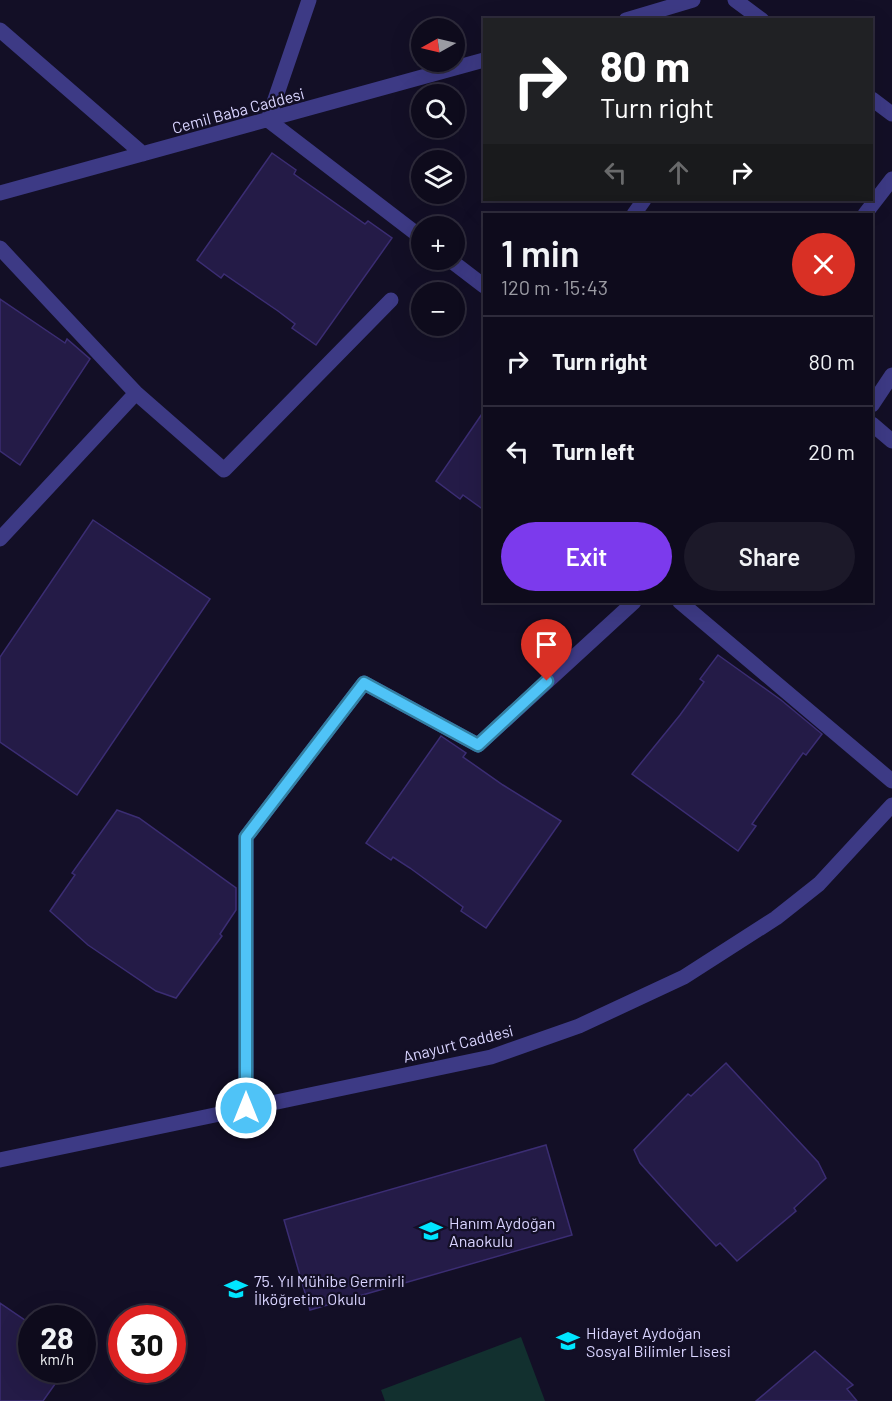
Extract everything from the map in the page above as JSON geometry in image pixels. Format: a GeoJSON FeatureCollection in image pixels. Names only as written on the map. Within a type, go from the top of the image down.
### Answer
{"type":"FeatureCollection","features":[{"type":"Feature","properties":{"kind":"street"},"geometry":{"type":"LineString","coordinates":[[309,0],[268,120],[411,230]]}},
{"type":"Feature","properties":{"kind":"street"},"geometry":{"type":"LineString","coordinates":[[633,18],[693,0]]}},
{"type":"Feature","properties":{"kind":"street"},"geometry":{"type":"LineString","coordinates":[[735,0],[759,18]]}},
{"type":"Feature","properties":{"kind":"street"},"geometry":{"type":"LineString","coordinates":[[0,30],[143,154]]}},
{"type":"Feature","properties":{"kind":"street","name":"Cemil Baba Caddesi"},"geometry":{"type":"LineString","coordinates":[[0,193],[483,60]]}},
{"type":"Feature","properties":{"kind":"street"},"geometry":{"type":"LineString","coordinates":[[873,100],[892,114]]}},
{"type":"Feature","properties":{"kind":"street"},"geometry":{"type":"LineString","coordinates":[[866,213],[892,178]]}},
{"type":"Feature","properties":{"kind":"street"},"geometry":{"type":"LineString","coordinates":[[0,248],[136,393],[224,470],[391,300]]}},
{"type":"Feature","properties":{"kind":"street"},"geometry":{"type":"LineString","coordinates":[[463,270],[483,285]]}},
{"type":"Feature","properties":{"kind":"street"},"geometry":{"type":"LineString","coordinates":[[873,404],[892,375]]}},
{"type":"Feature","properties":{"kind":"street"},"geometry":{"type":"LineString","coordinates":[[0,539],[136,393]]}},
{"type":"Feature","properties":{"kind":"street"},"geometry":{"type":"LineString","coordinates":[[873,425],[892,441]]}},
{"type":"Feature","properties":{"kind":"street"},"geometry":{"type":"LineString","coordinates":[[246,1108],[246,837],[350,701],[364,683],[478,745],[633,603]]}},
{"type":"Feature","properties":{"kind":"street"},"geometry":{"type":"LineString","coordinates":[[681,603],[892,781]]}},
{"type":"Feature","properties":{"kind":"street","name":"Anayurt Caddesi"},"geometry":{"type":"LineString","coordinates":[[0,1160],[491,1057],[579,1026],[632,1004],[693,971],[776,918],[819,884],[892,805]]}},
{"type":"Feature","properties":{"kind":"green space"},"geometry":{"type":"Polygon","coordinates":[[[521,1337],[545,1401],[385,1401],[381,1390],[521,1337]]]}},
{"type":"Feature","properties":{"kind":"building"},"geometry":{"type":"Polygon","coordinates":[[[272,153],[296,170],[294,174],[365,224],[368,221],[392,238],[316,345],[292,328],[295,324],[278,311],[224,274],[221,278],[197,260],[272,153]]]}},
{"type":"Feature","properties":{"kind":"building"},"geometry":{"type":"Polygon","coordinates":[[[0,299],[65,343],[67,339],[90,359],[20,465],[0,451],[0,299]]]}},
{"type":"Feature","properties":{"kind":"building"},"geometry":{"type":"Polygon","coordinates":[[[483,412],[483,509],[463,495],[460,499],[436,481],[483,412]]]}},
{"type":"Feature","properties":{"kind":"building"},"geometry":{"type":"Polygon","coordinates":[[[93,520],[210,599],[77,795],[0,742],[0,657],[93,520]]]}},
{"type":"Feature","properties":{"kind":"building"},"geometry":{"type":"Polygon","coordinates":[[[718,655],[781,700],[822,734],[806,755],[803,753],[752,824],[756,826],[738,851],[632,774],[704,682],[700,679],[718,655]]]}},
{"type":"Feature","properties":{"kind":"building"},"geometry":{"type":"Polygon","coordinates":[[[441,736],[466,753],[463,757],[561,821],[486,928],[461,911],[463,907],[410,868],[393,857],[391,860],[366,843],[441,736]]]}},
{"type":"Feature","properties":{"kind":"building"},"geometry":{"type":"Polygon","coordinates":[[[117,810],[139,818],[236,888],[236,910],[220,934],[222,936],[176,998],[156,991],[88,945],[50,911],[75,875],[72,873],[117,810]]]}},
{"type":"Feature","properties":{"kind":"building"},"geometry":{"type":"Polygon","coordinates":[[[726,1063],[818,1162],[826,1178],[794,1208],[796,1211],[737,1261],[720,1243],[716,1246],[640,1163],[634,1150],[688,1094],[691,1096],[726,1063]]]}},
{"type":"Feature","properties":{"kind":"building"},"geometry":{"type":"Polygon","coordinates":[[[546,1145],[572,1235],[310,1310],[284,1220],[546,1145]]]}},
{"type":"Feature","properties":{"kind":"building"},"geometry":{"type":"Polygon","coordinates":[[[0,1303],[18,1315],[18,1383],[56,1383],[43,1401],[0,1401],[0,1303]]]}},
{"type":"Feature","properties":{"kind":"building"},"geometry":{"type":"Polygon","coordinates":[[[815,1351],[853,1385],[847,1389],[857,1401],[756,1401],[815,1351]]]}},
{"type":"Feature","properties":{"kind":"place","name":"Hanım Aydoğan Anaokulu"},"geometry":{"type":"Point","coordinates":[431,1231]}},
{"type":"Feature","properties":{"kind":"place","name":"75. Yıl Mühibe Germirli İlköğretim Okulu"},"geometry":{"type":"Point","coordinates":[236,1289]}},
{"type":"Feature","properties":{"kind":"place","name":"Hidayet Aydoğan Sosyal Bilimler Lisesi"},"geometry":{"type":"Point","coordinates":[568,1341]}},
{"type":"Feature","properties":{"kind":"route"},"geometry":{"type":"LineString","coordinates":[[246,1108],[246,837],[364,683],[478,745],[547,681]]}}]}
